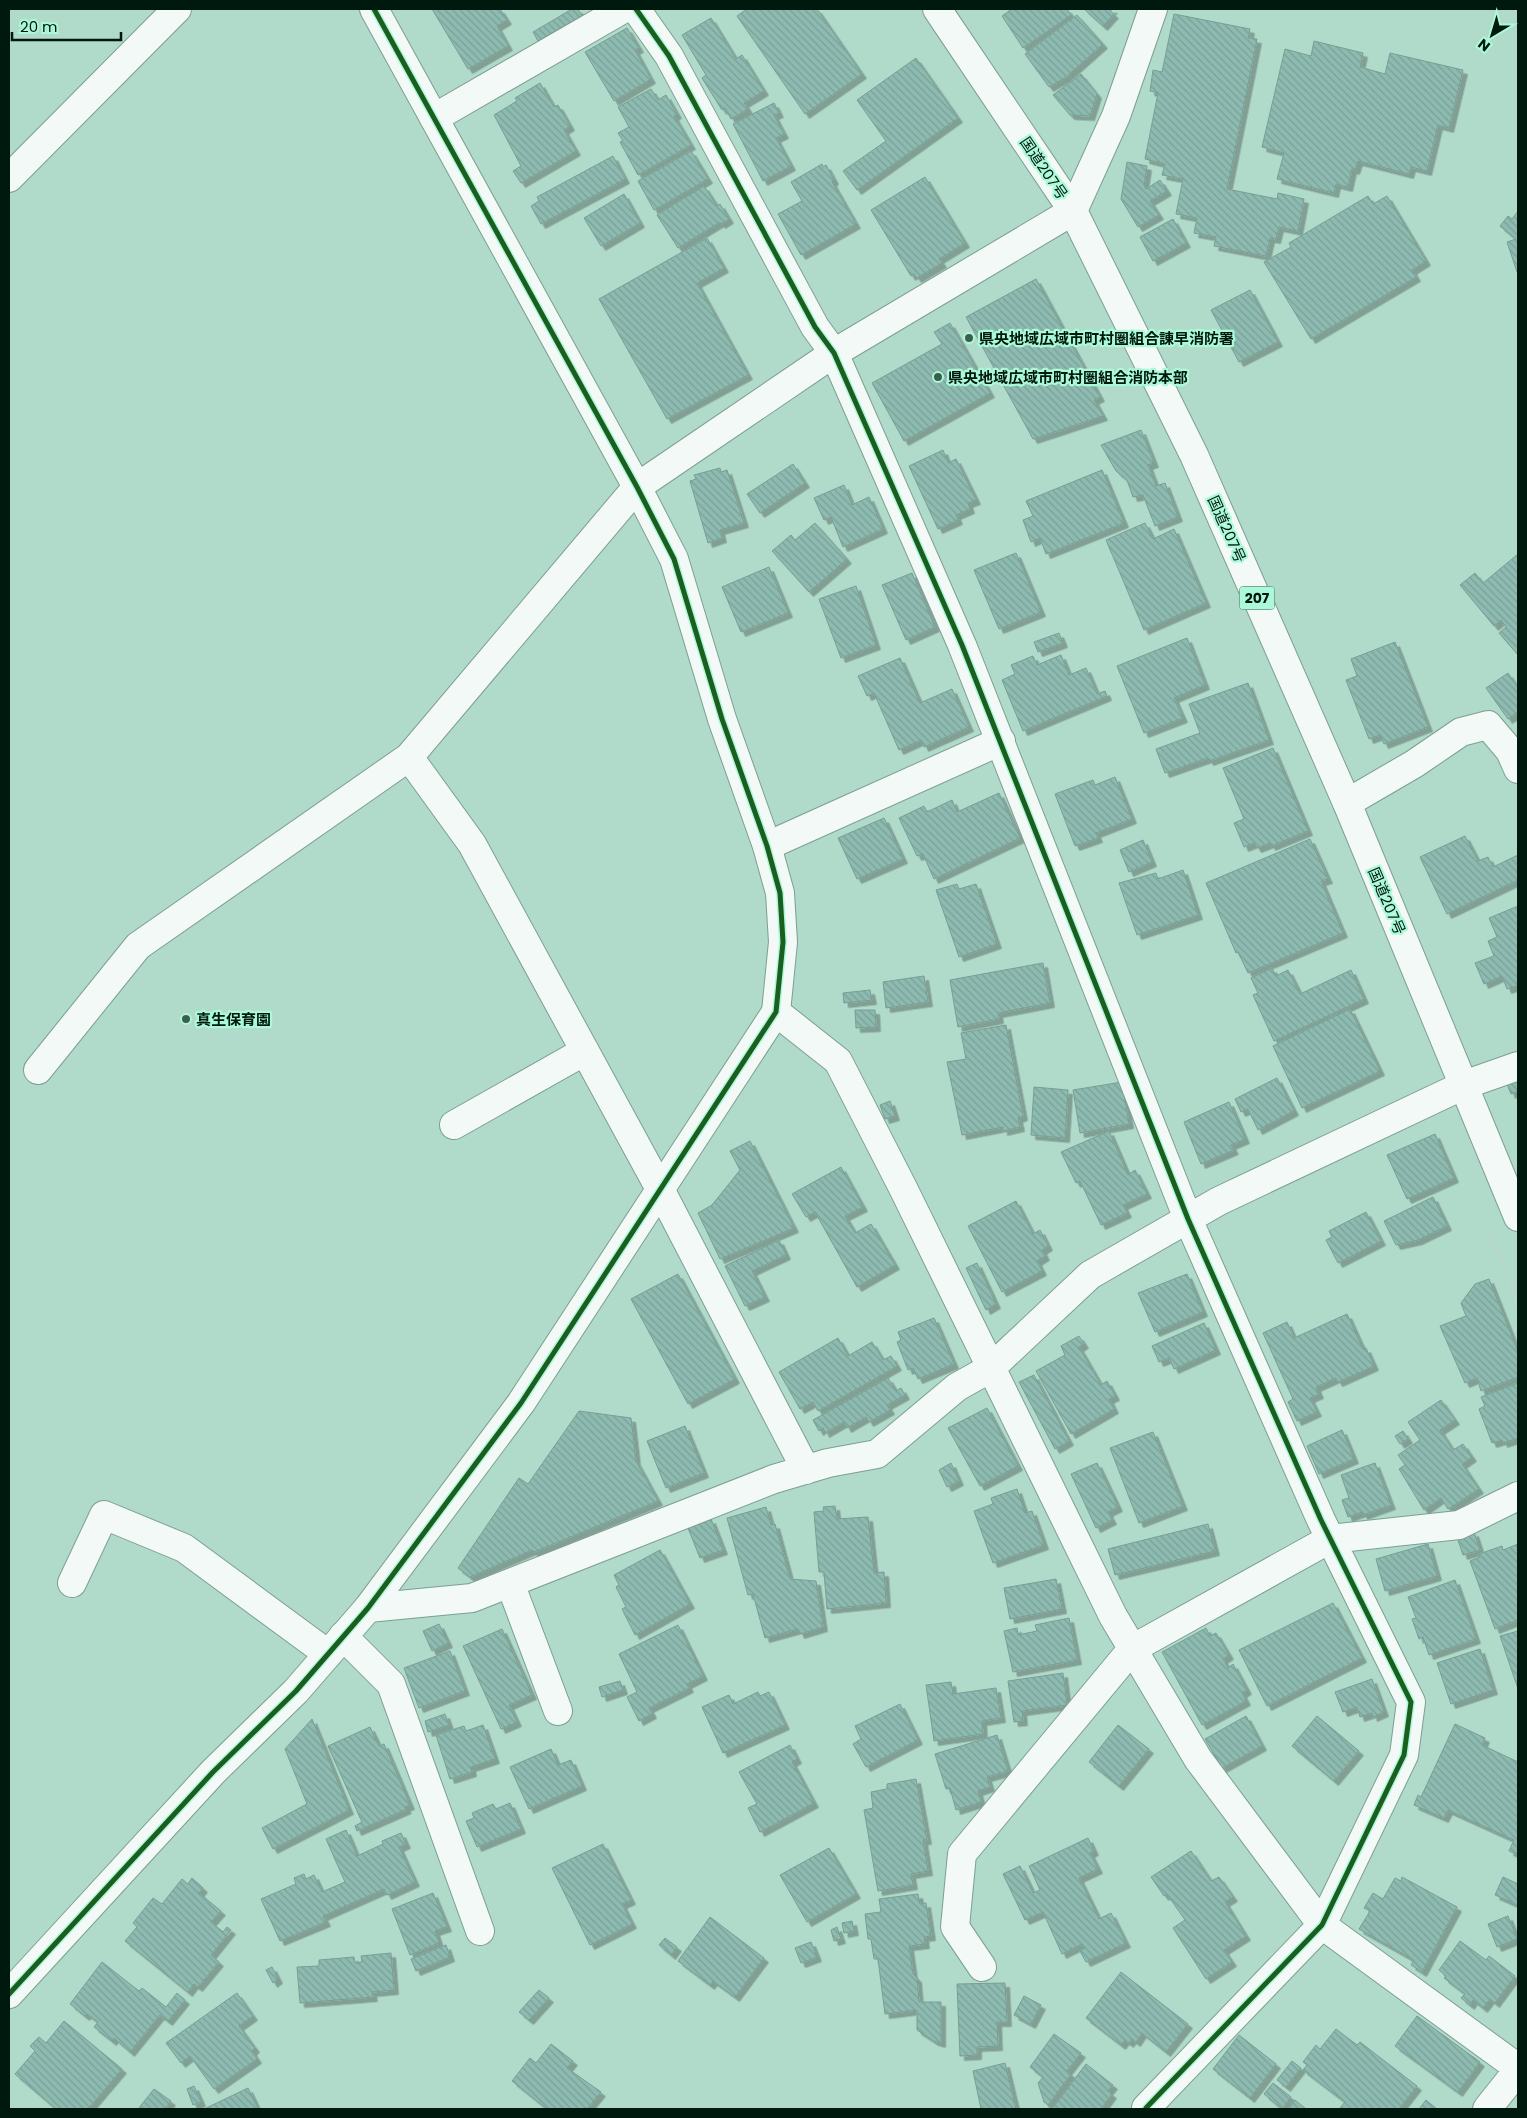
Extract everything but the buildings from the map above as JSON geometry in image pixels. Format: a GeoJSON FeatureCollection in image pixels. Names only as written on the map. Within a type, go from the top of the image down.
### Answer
{"type":"FeatureCollection","features":[{"type":"Feature","properties":{"kind":"main road"},"geometry":{"type":"LineString","coordinates":[[9,178],[177,9]]}},
{"type":"Feature","properties":{"kind":"main road"},"geometry":{"type":"LineString","coordinates":[[9,1994],[213,1772],[296,1690],[368,1608],[520,1403],[776,1012],[783,942],[780,893],[766,846],[722,719],[674,559],[637,487],[374,9]]}},
{"type":"Feature","properties":{"kind":"main road"},"geometry":{"type":"LineString","coordinates":[[434,118],[622,9]]}},
{"type":"Feature","properties":{"kind":"main road"},"geometry":{"type":"LineString","coordinates":[[636,9],[669,56],[815,327],[834,353],[962,645],[1188,1219],[1330,1539],[1411,1702],[1404,1754],[1322,1925],[1146,2108]]}},
{"type":"Feature","properties":{"kind":"main road","name":"国道207号"},"geometry":{"type":"LineString","coordinates":[[938,9],[1073,211],[1194,455],[1347,803],[1518,1217]]}},
{"type":"Feature","properties":{"kind":"main road"},"geometry":{"type":"LineString","coordinates":[[38,1070],[138,946],[410,757],[637,487],[834,353],[1073,211],[1116,116],[1153,9]]}},
{"type":"Feature","properties":{"kind":"main road"},"geometry":{"type":"LineString","coordinates":[[1347,803],[1414,764],[1461,732],[1488,724],[1510,751],[1518,769]]}},
{"type":"Feature","properties":{"kind":"main road"},"geometry":{"type":"LineString","coordinates":[[766,846],[1001,741]]}},
{"type":"Feature","properties":{"kind":"main road"},"geometry":{"type":"LineString","coordinates":[[410,757],[472,844],[660,1188],[806,1470]]}},
{"type":"Feature","properties":{"kind":"main road"},"geometry":{"type":"LineString","coordinates":[[776,1012],[838,1061],[904,1190],[1113,1616],[1198,1759],[1322,1925],[1518,2069],[1487,2109]]}},
{"type":"Feature","properties":{"kind":"main road"},"geometry":{"type":"LineString","coordinates":[[454,1125],[585,1051]]}},
{"type":"Feature","properties":{"kind":"main road"},"geometry":{"type":"LineString","coordinates":[[368,1608],[472,1598],[774,1479],[877,1454],[957,1387],[991,1368],[1090,1274],[1219,1202],[1464,1085],[1518,1066]]}},
{"type":"Feature","properties":{"kind":"main road"},"geometry":{"type":"LineString","coordinates":[[982,1968],[955,1927],[962,1854],[1132,1649],[1330,1539],[1459,1525],[1518,1496]]}},
{"type":"Feature","properties":{"kind":"main road"},"geometry":{"type":"LineString","coordinates":[[72,1583],[104,1515],[184,1548],[335,1645],[391,1684],[480,1931]]}},
{"type":"Feature","properties":{"kind":"main road"},"geometry":{"type":"LineString","coordinates":[[510,1583],[558,1711]]}},
{"type":"Feature","properties":{"kind":"path"},"geometry":{"type":"LineString","coordinates":[[1489,1233],[1518,1304]]}},
{"type":"Feature","properties":{"kind":"cycle path"},"geometry":{"type":"LineString","coordinates":[[9,1994],[213,1772],[296,1691],[368,1608],[521,1403],[776,1012],[783,942],[780,893],[767,846],[722,719],[674,559],[637,487],[374,9]]}},
{"type":"Feature","properties":{"kind":"cycle path"},"geometry":{"type":"LineString","coordinates":[[636,9],[669,56],[815,327],[834,353],[962,645],[1188,1219],[1321,1520],[1411,1702],[1404,1755],[1322,1925],[1146,2108]]}},
{"type":"Feature","properties":{"kind":"place","name":"県央地域広域市町村圏組合諌早消防署"},"geometry":{"type":"Point","coordinates":[969,338]}},
{"type":"Feature","properties":{"kind":"place","name":"県央地域広域市町村圏組合消防本部"},"geometry":{"type":"Point","coordinates":[938,377]}},
{"type":"Feature","properties":{"kind":"place","name":"真生保育園"},"geometry":{"type":"Point","coordinates":[186,1019]}}]}
